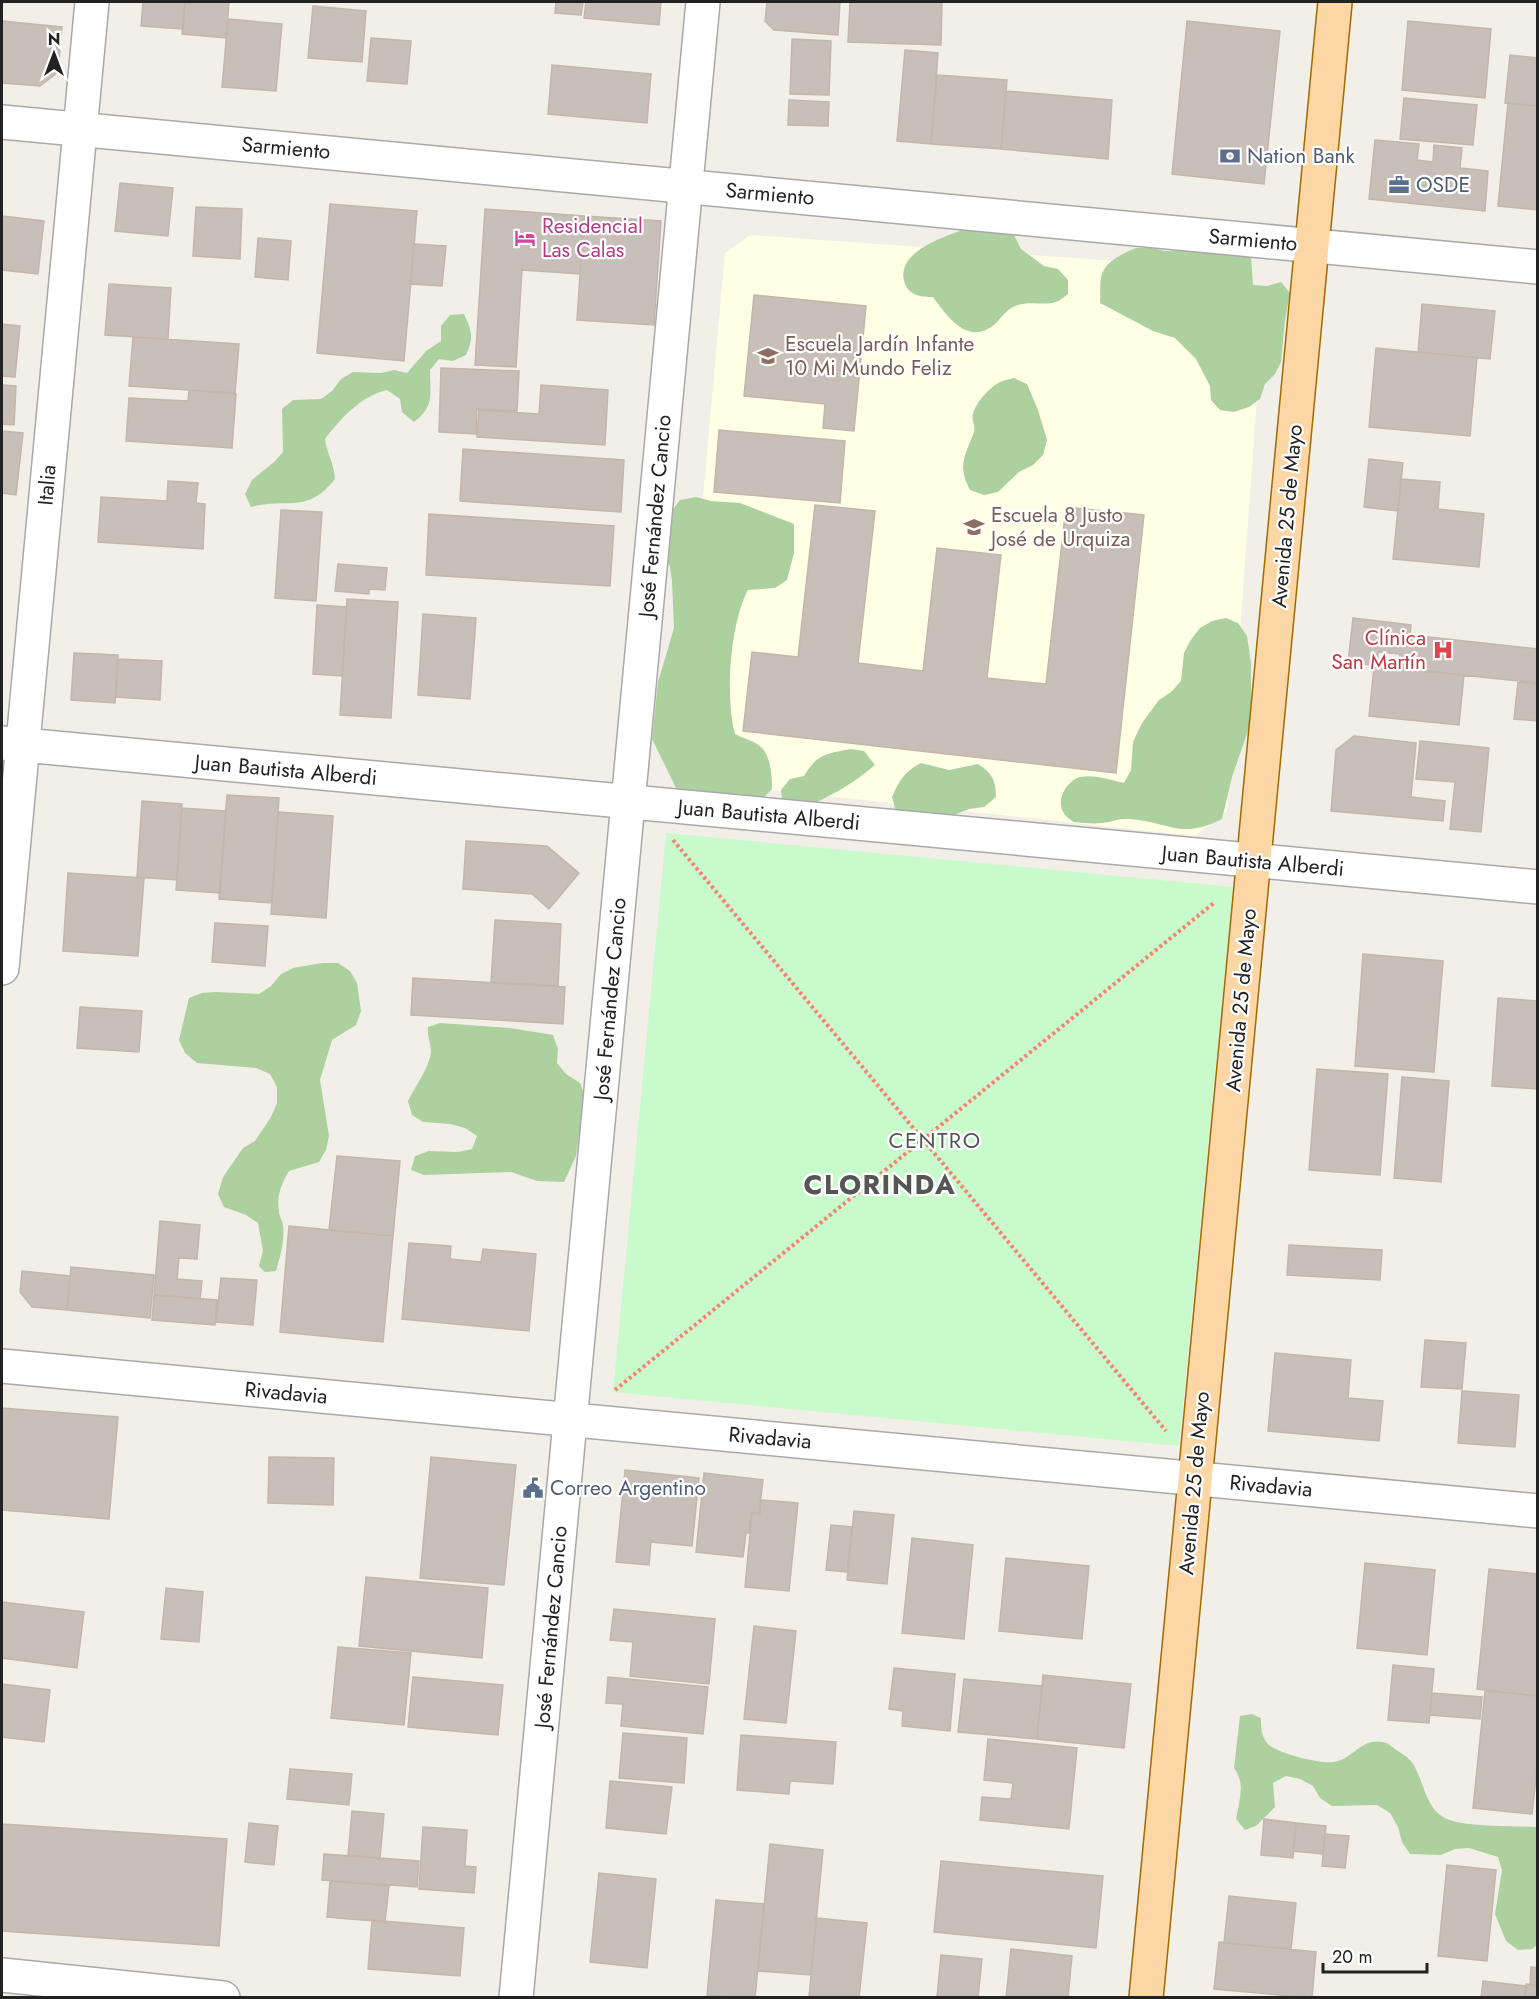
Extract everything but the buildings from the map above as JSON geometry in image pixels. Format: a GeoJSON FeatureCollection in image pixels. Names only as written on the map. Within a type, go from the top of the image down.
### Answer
{"type":"FeatureCollection","features":[{"type":"Feature","properties":{"kind":"main road","name":"Avenida 25 de Mayo"},"geometry":{"type":"LineString","coordinates":[[1146,1998],[1335,2]]}},
{"type":"Feature","properties":{"kind":"street","name":"Italia"},"geometry":{"type":"LineString","coordinates":[[2,968],[12,744],[92,2]]}},
{"type":"Feature","properties":{"kind":"street","name":"José Fernández Cancio"},"geometry":{"type":"LineString","coordinates":[[516,1998],[703,2]]}},
{"type":"Feature","properties":{"kind":"street","name":"Sarmiento"},"geometry":{"type":"LineString","coordinates":[[2,122],[1538,267]]}},
{"type":"Feature","properties":{"kind":"street","name":"Juan Bautista Alberdi"},"geometry":{"type":"LineString","coordinates":[[12,744],[1538,887]]}},
{"type":"Feature","properties":{"kind":"street","name":"Rivadavia"},"geometry":{"type":"LineString","coordinates":[[2,1366],[1538,1511]]}},
{"type":"Feature","properties":{"kind":"street"},"geometry":{"type":"LineString","coordinates":[[2,1975],[223,1998]]}},
{"type":"Feature","properties":{"kind":"path"},"geometry":{"type":"LineString","coordinates":[[666,833],[1172,1437]]}},
{"type":"Feature","properties":{"kind":"path"},"geometry":{"type":"LineString","coordinates":[[613,1392],[1215,902]]}},
{"type":"Feature","properties":{"kind":"shaded area","name":"Escuela 8 Justo José de Urquiza"},"geometry":{"type":"Polygon","coordinates":[[[750,235],[1244,270],[1264,301],[1227,811],[1195,836],[707,783],[680,753],[725,253],[750,235]]]}},
{"type":"Feature","properties":{"kind":"green space"},"geometry":{"type":"Polygon","coordinates":[[[972,226],[1000,227],[1014,235],[1021,249],[1044,266],[1058,269],[1068,280],[1068,294],[1059,301],[1051,303],[1026,303],[1015,306],[995,324],[976,332],[967,331],[959,326],[933,297],[921,296],[907,288],[903,272],[907,262],[915,253],[925,246],[972,226]]]}},
{"type":"Feature","properties":{"kind":"green space"},"geometry":{"type":"Polygon","coordinates":[[[1136,248],[1165,251],[1237,250],[1251,256],[1253,285],[1267,286],[1281,282],[1290,293],[1281,362],[1275,374],[1265,384],[1260,399],[1249,407],[1234,412],[1220,410],[1211,400],[1210,386],[1196,359],[1175,338],[1153,331],[1100,303],[1104,269],[1116,258],[1136,248]]]}},
{"type":"Feature","properties":{"kind":"green space"},"geometry":{"type":"Polygon","coordinates":[[[464,314],[471,335],[469,349],[466,355],[453,361],[439,359],[430,370],[430,399],[421,416],[414,422],[402,412],[400,399],[387,390],[369,397],[345,416],[325,439],[335,479],[325,490],[306,501],[251,507],[245,494],[252,480],[283,452],[282,409],[293,400],[321,399],[332,391],[341,379],[353,372],[381,373],[394,370],[407,373],[426,351],[441,341],[441,326],[450,315],[464,314]]]}},
{"type":"Feature","properties":{"kind":"green space"},"geometry":{"type":"Polygon","coordinates":[[[1014,378],[1027,384],[1047,440],[1043,455],[1033,465],[1019,472],[998,492],[984,495],[970,490],[963,467],[974,430],[973,414],[980,400],[992,387],[1014,378]]]}},
{"type":"Feature","properties":{"kind":"green space"},"geometry":{"type":"Polygon","coordinates":[[[696,497],[711,501],[740,503],[794,524],[794,553],[787,580],[775,588],[748,590],[737,621],[733,641],[730,701],[735,734],[761,747],[770,767],[772,789],[761,800],[677,790],[652,739],[658,682],[674,628],[672,581],[670,567],[664,553],[671,512],[680,500],[696,497]]]}},
{"type":"Feature","properties":{"kind":"green space"},"geometry":{"type":"Polygon","coordinates":[[[1226,618],[1238,623],[1247,636],[1251,663],[1251,722],[1232,777],[1222,819],[1208,825],[1185,829],[1130,819],[1095,823],[1074,822],[1070,819],[1061,807],[1062,796],[1067,786],[1075,779],[1085,776],[1124,783],[1131,770],[1133,742],[1142,723],[1159,700],[1181,681],[1184,653],[1190,641],[1200,628],[1212,621],[1226,618]]]}},
{"type":"Feature","properties":{"kind":"green space"},"geometry":{"type":"Polygon","coordinates":[[[850,749],[864,751],[875,765],[847,786],[796,811],[783,805],[781,790],[790,779],[804,776],[813,763],[823,756],[850,749]]]}},
{"type":"Feature","properties":{"kind":"green space"},"geometry":{"type":"Polygon","coordinates":[[[921,763],[949,770],[978,764],[992,778],[996,797],[984,807],[969,809],[941,820],[896,812],[892,797],[897,786],[907,773],[921,763]]]}},
{"type":"Feature","properties":{"kind":"green space"},"geometry":{"type":"Polygon","coordinates":[[[666,833],[1233,887],[1179,1446],[613,1392],[666,833]]]}},
{"type":"Feature","properties":{"kind":"green space"},"geometry":{"type":"Polygon","coordinates":[[[338,963],[350,971],[357,983],[361,1011],[356,1025],[332,1040],[320,1080],[329,1136],[326,1150],[319,1162],[289,1171],[284,1180],[278,1200],[283,1225],[282,1248],[276,1271],[265,1272],[259,1266],[263,1251],[258,1223],[246,1215],[224,1207],[218,1194],[223,1177],[243,1148],[255,1141],[271,1117],[277,1103],[277,1087],[270,1074],[256,1068],[197,1063],[185,1053],[179,1040],[189,998],[202,993],[215,992],[259,994],[271,986],[281,974],[293,968],[338,963]]]}},
{"type":"Feature","properties":{"kind":"green space"},"geometry":{"type":"Polygon","coordinates":[[[440,1023],[510,1028],[553,1035],[558,1049],[557,1063],[566,1074],[580,1083],[585,1096],[576,1156],[564,1182],[537,1181],[511,1172],[424,1175],[411,1170],[415,1156],[429,1151],[458,1152],[472,1149],[477,1136],[465,1128],[450,1124],[423,1122],[412,1115],[408,1101],[430,1058],[428,1027],[440,1023]]]}},
{"type":"Feature","properties":{"kind":"green space"},"geometry":{"type":"Polygon","coordinates":[[[1252,1714],[1261,1718],[1261,1728],[1268,1744],[1280,1751],[1309,1760],[1333,1762],[1370,1742],[1378,1741],[1388,1744],[1414,1765],[1428,1800],[1439,1814],[1447,1819],[1478,1825],[1537,1827],[1537,1945],[1532,1949],[1518,1950],[1506,1941],[1495,1914],[1502,1870],[1498,1857],[1469,1848],[1455,1849],[1441,1855],[1410,1854],[1402,1842],[1398,1827],[1390,1813],[1377,1805],[1332,1806],[1320,1798],[1313,1786],[1300,1779],[1286,1776],[1273,1783],[1275,1807],[1256,1826],[1245,1830],[1236,1819],[1241,1786],[1234,1768],[1240,1716],[1252,1714]]]}},
{"type":"Feature","properties":{"kind":"place","name":"Nation Bank"},"geometry":{"type":"Point","coordinates":[1230,156]}},
{"type":"Feature","properties":{"kind":"place","name":"OSDE"},"geometry":{"type":"Point","coordinates":[1399,185]}},
{"type":"Feature","properties":{"kind":"place","name":"Residencial Las Calas"},"geometry":{"type":"Point","coordinates":[525,238]}},
{"type":"Feature","properties":{"kind":"place","name":"Escuela Jardín Infante 10 Mi Mundo Feliz"},"geometry":{"type":"Point","coordinates":[768,356]}},
{"type":"Feature","properties":{"kind":"place","name":"Escuela 8 Justo José de Urquiza"},"geometry":{"type":"Point","coordinates":[974,527]}},
{"type":"Feature","properties":{"kind":"place","name":"Clínica San Martín"},"geometry":{"type":"Point","coordinates":[1443,650]}},
{"type":"Feature","properties":{"kind":"place","name":"Correo Argentino"},"geometry":{"type":"Point","coordinates":[533,1488]}},
{"type":"Feature","properties":{"kind":"district","name":"CENTRO"},"geometry":{"type":"Point","coordinates":[935,1140]}},
{"type":"Feature","properties":{"kind":"district","name":"CLORINDA"},"geometry":{"type":"Point","coordinates":[880,1185]}}]}
